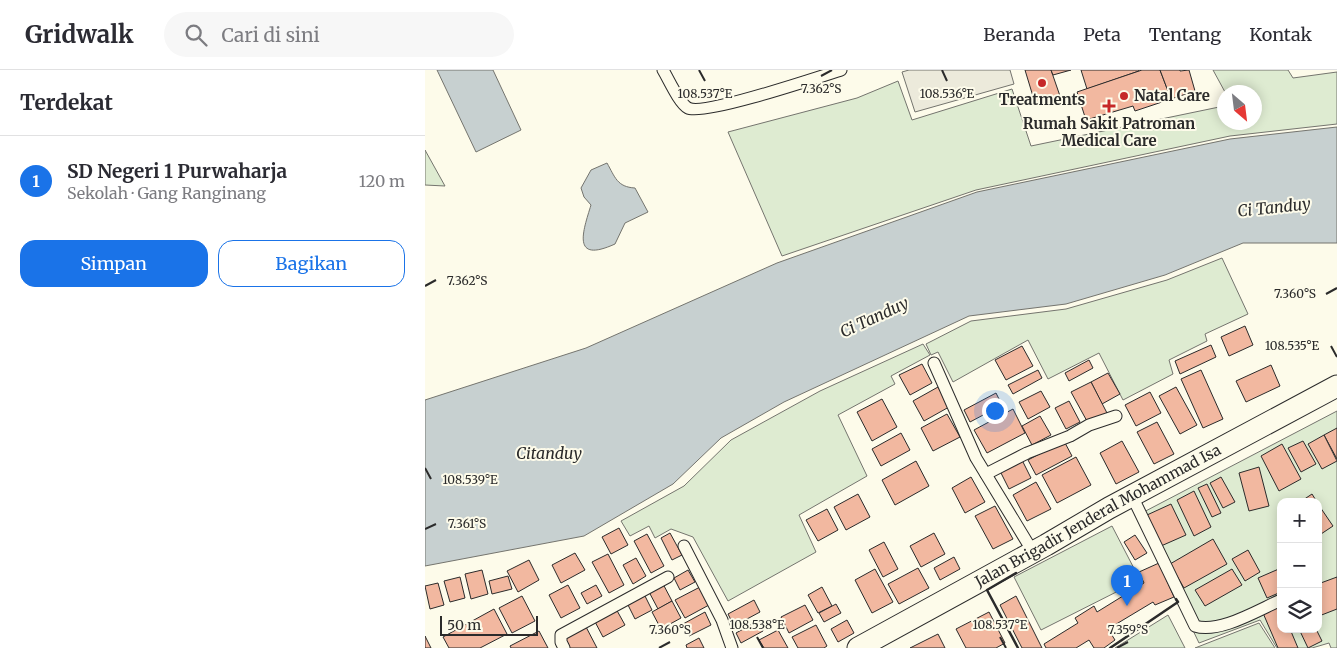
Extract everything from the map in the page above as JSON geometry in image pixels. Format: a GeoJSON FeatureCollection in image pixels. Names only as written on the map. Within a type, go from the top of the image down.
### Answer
{"type":"FeatureCollection","features":[{"type":"Feature","properties":{"kind":"highway","name":"Jalan Brigadir Jenderal Mohammad Isa"},"geometry":{"type":"LineString","coordinates":[[870,645],[1131,496],[1337,386]]}},
{"type":"Feature","properties":{"kind":"street"},"geometry":{"type":"LineString","coordinates":[[663,70],[684,104],[690,109],[697,110],[734,102],[841,70]]}},
{"type":"Feature","properties":{"kind":"street"},"geometry":{"type":"LineString","coordinates":[[934,363],[986,474],[1033,552]]}},
{"type":"Feature","properties":{"kind":"street"},"geometry":{"type":"LineString","coordinates":[[986,474],[1027,452],[1116,416]]}},
{"type":"Feature","properties":{"kind":"street"},"geometry":{"type":"LineString","coordinates":[[1131,496],[1195,626],[1202,628],[1219,626],[1277,602]]}},
{"type":"Feature","properties":{"kind":"street"},"geometry":{"type":"LineString","coordinates":[[684,546],[722,620],[733,648]]}},
{"type":"Feature","properties":{"kind":"street"},"geometry":{"type":"LineString","coordinates":[[564,648],[561,642],[561,635],[668,578]]}},
{"type":"Feature","properties":{"kind":"green space"},"geometry":{"type":"Polygon","coordinates":[[[1213,70],[1288,70],[1293,78],[1337,72],[1337,124],[1230,136],[976,190],[782,256],[728,132],[857,98],[898,81],[912,120],[1012,89],[1031,146],[1217,107],[1217,130],[1262,130],[1262,85],[1221,85],[1213,70]]]}},
{"type":"Feature","properties":{"kind":"green space"},"geometry":{"type":"Polygon","coordinates":[[[425,150],[445,186],[425,185],[425,150]]]}},
{"type":"Feature","properties":{"kind":"green space"},"geometry":{"type":"Polygon","coordinates":[[[1222,258],[1248,314],[1205,334],[1207,341],[1169,360],[1173,374],[1123,400],[1099,353],[1048,379],[1028,340],[953,382],[938,352],[931,355],[926,344],[971,321],[1066,309],[1167,280],[1222,258]]]}},
{"type":"Feature","properties":{"kind":"green space"},"geometry":{"type":"Polygon","coordinates":[[[923,344],[930,355],[891,376],[895,384],[838,415],[867,476],[799,515],[816,552],[728,601],[693,537],[671,529],[655,538],[649,526],[630,536],[621,521],[684,486],[731,440],[820,391],[923,344]]]}},
{"type":"Feature","properties":{"kind":"green space"},"geometry":{"type":"Polygon","coordinates":[[[1337,411],[1337,648],[1331,648],[1329,643],[1312,648],[1277,648],[1260,620],[1199,643],[1138,515],[1337,411]]]}},
{"type":"Feature","properties":{"kind":"green space"},"geometry":{"type":"Polygon","coordinates":[[[1112,526],[1140,580],[1041,630],[1014,577],[1112,526]]]}},
{"type":"Feature","properties":{"kind":"green space"},"geometry":{"type":"Polygon","coordinates":[[[1168,615],[1185,648],[1115,648],[1168,615]]]}},
{"type":"Feature","properties":{"kind":"green space"},"geometry":{"type":"Polygon","coordinates":[[[1259,623],[1275,648],[1195,648],[1259,623]]]}},
{"type":"Feature","properties":{"kind":"shaded area"},"geometry":{"type":"Polygon","coordinates":[[[909,70],[1010,70],[1014,84],[915,112],[902,72],[909,70]]]}},
{"type":"Feature","properties":{"kind":"water"},"geometry":{"type":"Polygon","coordinates":[[[437,70],[493,70],[521,130],[476,152],[437,70]]]}},
{"type":"Feature","properties":{"kind":"water","name":"Citanduy"},"geometry":{"type":"Polygon","coordinates":[[[1337,127],[1337,243],[1243,243],[1165,275],[1066,304],[969,316],[784,402],[721,438],[673,484],[584,536],[425,566],[425,400],[586,348],[777,263],[977,192],[1230,139],[1337,127]]]}},
{"type":"Feature","properties":{"kind":"water"},"geometry":{"type":"Polygon","coordinates":[[[607,163],[620,183],[624,186],[635,188],[648,212],[625,223],[615,244],[592,250],[586,247],[583,242],[583,234],[591,205],[584,197],[581,188],[591,170],[607,163]]]}},
{"type":"Feature","properties":{"kind":"building","name":"Treatments"},"geometry":{"type":"Polygon","coordinates":[[[1025,70],[1051,70],[1060,96],[1035,103],[1025,70]]]}},
{"type":"Feature","properties":{"kind":"building"},"geometry":{"type":"Polygon","coordinates":[[[1051,70],[1071,70],[1053,75],[1051,70]]]}},
{"type":"Feature","properties":{"kind":"building"},"geometry":{"type":"Polygon","coordinates":[[[1081,70],[1139,70],[1139,71],[1087,89],[1081,70]]]}},
{"type":"Feature","properties":{"kind":"building","name":"Natal Care"},"geometry":{"type":"Polygon","coordinates":[[[1142,70],[1160,70],[1171,99],[1135,111],[1133,106],[1086,120],[1077,92],[1142,70]]]}},
{"type":"Feature","properties":{"kind":"building"},"geometry":{"type":"Polygon","coordinates":[[[1160,70],[1189,70],[1195,91],[1171,99],[1160,70]]]}},
{"type":"Feature","properties":{"kind":"building"},"geometry":{"type":"Polygon","coordinates":[[[1245,326],[1253,345],[1229,356],[1221,337],[1245,326]]]}},
{"type":"Feature","properties":{"kind":"building"},"geometry":{"type":"Polygon","coordinates":[[[1211,345],[1216,357],[1180,374],[1175,361],[1211,345]]]}},
{"type":"Feature","properties":{"kind":"building"},"geometry":{"type":"Polygon","coordinates":[[[1022,346],[1033,366],[1006,380],[995,360],[1022,346]]]}},
{"type":"Feature","properties":{"kind":"building"},"geometry":{"type":"Polygon","coordinates":[[[1089,360],[1093,368],[1069,381],[1065,373],[1089,360]]]}},
{"type":"Feature","properties":{"kind":"building"},"geometry":{"type":"Polygon","coordinates":[[[922,364],[932,383],[910,395],[899,375],[922,364]]]}},
{"type":"Feature","properties":{"kind":"building"},"geometry":{"type":"Polygon","coordinates":[[[1271,365],[1280,386],[1246,402],[1236,381],[1271,365]]]}},
{"type":"Feature","properties":{"kind":"building"},"geometry":{"type":"Polygon","coordinates":[[[1038,370],[1042,378],[1013,394],[1008,385],[1038,370]]]}},
{"type":"Feature","properties":{"kind":"building"},"geometry":{"type":"Polygon","coordinates":[[[1201,370],[1223,419],[1203,428],[1181,379],[1201,370]]]}},
{"type":"Feature","properties":{"kind":"building"},"geometry":{"type":"Polygon","coordinates":[[[1108,373],[1120,394],[1102,404],[1091,382],[1108,373]]]}},
{"type":"Feature","properties":{"kind":"building"},"geometry":{"type":"Polygon","coordinates":[[[1091,382],[1107,413],[1088,423],[1071,392],[1091,382]]]}},
{"type":"Feature","properties":{"kind":"building"},"geometry":{"type":"Polygon","coordinates":[[[938,387],[949,407],[924,421],[913,401],[938,387]]]}},
{"type":"Feature","properties":{"kind":"building"},"geometry":{"type":"Polygon","coordinates":[[[1176,387],[1197,425],[1180,434],[1159,396],[1176,387]]]}},
{"type":"Feature","properties":{"kind":"building"},"geometry":{"type":"Polygon","coordinates":[[[1041,391],[1050,407],[1028,419],[1019,402],[1041,391]]]}},
{"type":"Feature","properties":{"kind":"building"},"geometry":{"type":"Polygon","coordinates":[[[1150,392],[1161,413],[1136,426],[1125,405],[1150,392]]]}},
{"type":"Feature","properties":{"kind":"building"},"geometry":{"type":"Polygon","coordinates":[[[996,393],[1002,405],[970,422],[964,410],[996,393]]]}},
{"type":"Feature","properties":{"kind":"building"},"geometry":{"type":"Polygon","coordinates":[[[882,399],[897,427],[872,441],[857,412],[882,399]]]}},
{"type":"Feature","properties":{"kind":"building"},"geometry":{"type":"Polygon","coordinates":[[[1069,401],[1080,422],[1066,429],[1055,408],[1069,401]]]}},
{"type":"Feature","properties":{"kind":"building"},"geometry":{"type":"Polygon","coordinates":[[[1013,409],[1025,433],[987,453],[974,430],[1013,409]]]}},
{"type":"Feature","properties":{"kind":"building"},"geometry":{"type":"Polygon","coordinates":[[[947,414],[960,437],[933,451],[921,428],[947,414]]]}},
{"type":"Feature","properties":{"kind":"building"},"geometry":{"type":"Polygon","coordinates":[[[1040,416],[1051,435],[1032,445],[1022,426],[1040,416]]]}},
{"type":"Feature","properties":{"kind":"building"},"geometry":{"type":"Polygon","coordinates":[[[1157,422],[1174,454],[1154,464],[1137,432],[1157,422]]]}},
{"type":"Feature","properties":{"kind":"building"},"geometry":{"type":"Polygon","coordinates":[[[1337,428],[1337,459],[1324,435],[1337,428]]]}},
{"type":"Feature","properties":{"kind":"building"},"geometry":{"type":"Polygon","coordinates":[[[901,433],[910,450],[881,466],[872,449],[901,433]]]}},
{"type":"Feature","properties":{"kind":"building"},"geometry":{"type":"Polygon","coordinates":[[[1324,435],[1337,461],[1322,469],[1308,444],[1324,435]]]}},
{"type":"Feature","properties":{"kind":"building"},"geometry":{"type":"Polygon","coordinates":[[[1064,441],[1072,456],[1036,475],[1028,460],[1064,441]]]}},
{"type":"Feature","properties":{"kind":"building"},"geometry":{"type":"Polygon","coordinates":[[[1122,441],[1139,472],[1116,484],[1100,453],[1122,441]]]}},
{"type":"Feature","properties":{"kind":"building"},"geometry":{"type":"Polygon","coordinates":[[[1303,441],[1316,464],[1301,472],[1288,448],[1303,441]]]}},
{"type":"Feature","properties":{"kind":"building"},"geometry":{"type":"Polygon","coordinates":[[[1282,444],[1301,479],[1279,491],[1261,456],[1282,444]]]}},
{"type":"Feature","properties":{"kind":"building"},"geometry":{"type":"Polygon","coordinates":[[[1076,457],[1091,485],[1057,503],[1042,475],[1076,457]]]}},
{"type":"Feature","properties":{"kind":"building"},"geometry":{"type":"Polygon","coordinates":[[[1022,460],[1031,478],[1009,489],[1000,471],[1022,460]]]}},
{"type":"Feature","properties":{"kind":"building"},"geometry":{"type":"Polygon","coordinates":[[[916,461],[929,486],[895,505],[882,480],[916,461]]]}},
{"type":"Feature","properties":{"kind":"building"},"geometry":{"type":"Polygon","coordinates":[[[1259,467],[1269,506],[1249,511],[1239,473],[1259,467]]]}},
{"type":"Feature","properties":{"kind":"building"},"geometry":{"type":"Polygon","coordinates":[[[971,477],[985,502],[965,513],[952,488],[971,477]]]}},
{"type":"Feature","properties":{"kind":"building"},"geometry":{"type":"Polygon","coordinates":[[[1221,477],[1235,502],[1223,508],[1210,483],[1221,477]]]}},
{"type":"Feature","properties":{"kind":"building"},"geometry":{"type":"Polygon","coordinates":[[[1036,482],[1051,509],[1027,521],[1013,495],[1036,482]]]}},
{"type":"Feature","properties":{"kind":"building"},"geometry":{"type":"Polygon","coordinates":[[[1207,484],[1221,513],[1212,517],[1198,488],[1207,484]]]}},
{"type":"Feature","properties":{"kind":"building"},"geometry":{"type":"Polygon","coordinates":[[[1194,491],[1211,527],[1194,536],[1177,500],[1194,491]]]}},
{"type":"Feature","properties":{"kind":"building"},"geometry":{"type":"Polygon","coordinates":[[[858,494],[870,517],[846,530],[834,507],[858,494]]]}},
{"type":"Feature","properties":{"kind":"building"},"geometry":{"type":"Polygon","coordinates":[[[1312,494],[1314,498],[1306,498],[1312,494]]]}},
{"type":"Feature","properties":{"kind":"building"},"geometry":{"type":"Polygon","coordinates":[[[1171,504],[1186,535],[1161,546],[1147,515],[1171,504]]]}},
{"type":"Feature","properties":{"kind":"building"},"geometry":{"type":"Polygon","coordinates":[[[995,506],[1013,539],[993,549],[975,516],[995,506]]]}},
{"type":"Feature","properties":{"kind":"building"},"geometry":{"type":"Polygon","coordinates":[[[827,509],[838,530],[818,541],[806,520],[827,509]]]}},
{"type":"Feature","properties":{"kind":"building"},"geometry":{"type":"Polygon","coordinates":[[[1322,510],[1333,526],[1322,533],[1322,510]]]}},
{"type":"Feature","properties":{"kind":"building"},"geometry":{"type":"Polygon","coordinates":[[[619,528],[628,545],[611,554],[602,537],[619,528]]]}},
{"type":"Feature","properties":{"kind":"building"},"geometry":{"type":"Polygon","coordinates":[[[670,533],[682,555],[672,560],[661,538],[670,533]]]}},
{"type":"Feature","properties":{"kind":"building"},"geometry":{"type":"Polygon","coordinates":[[[934,533],[945,554],[921,567],[910,546],[934,533]]]}},
{"type":"Feature","properties":{"kind":"building"},"geometry":{"type":"Polygon","coordinates":[[[647,534],[664,566],[651,573],[634,541],[647,534]]]}},
{"type":"Feature","properties":{"kind":"building"},"geometry":{"type":"Polygon","coordinates":[[[1135,535],[1147,553],[1135,560],[1124,542],[1135,535]]]}},
{"type":"Feature","properties":{"kind":"building"},"geometry":{"type":"Polygon","coordinates":[[[1213,539],[1227,564],[1184,588],[1170,564],[1213,539]]]}},
{"type":"Feature","properties":{"kind":"building"},"geometry":{"type":"Polygon","coordinates":[[[884,542],[898,569],[883,577],[869,550],[884,542]]]}},
{"type":"Feature","properties":{"kind":"building"},"geometry":{"type":"Polygon","coordinates":[[[1248,550],[1260,572],[1245,581],[1232,559],[1248,550]]]}},
{"type":"Feature","properties":{"kind":"building"},"geometry":{"type":"Polygon","coordinates":[[[575,553],[585,570],[561,583],[552,565],[575,553]]]}},
{"type":"Feature","properties":{"kind":"building"},"geometry":{"type":"Polygon","coordinates":[[[608,554],[624,585],[609,593],[592,562],[608,554]]]}},
{"type":"Feature","properties":{"kind":"building"},"geometry":{"type":"Polygon","coordinates":[[[954,557],[960,569],[940,580],[934,568],[954,557]]]}},
{"type":"Feature","properties":{"kind":"building"},"geometry":{"type":"Polygon","coordinates":[[[636,558],[646,576],[633,584],[623,565],[636,558]]]}},
{"type":"Feature","properties":{"kind":"building"},"geometry":{"type":"Polygon","coordinates":[[[529,560],[539,580],[518,592],[507,571],[529,560]]]}},
{"type":"Feature","properties":{"kind":"building"},"geometry":{"type":"Polygon","coordinates":[[[1159,563],[1174,597],[1155,605],[1153,602],[1108,629],[1115,640],[1104,648],[1094,648],[1089,640],[1076,648],[1046,648],[1044,644],[1078,623],[1075,618],[1094,606],[1097,612],[1144,583],[1139,572],[1159,563]]]}},
{"type":"Feature","properties":{"kind":"building"},"geometry":{"type":"Polygon","coordinates":[[[918,568],[929,588],[899,604],[888,584],[918,568]]]}},
{"type":"Feature","properties":{"kind":"building"},"geometry":{"type":"Polygon","coordinates":[[[875,569],[893,602],[872,613],[855,580],[875,569]]]}},
{"type":"Feature","properties":{"kind":"building"},"geometry":{"type":"Polygon","coordinates":[[[1232,569],[1242,585],[1205,606],[1195,590],[1232,569]]]}},
{"type":"Feature","properties":{"kind":"building"},"geometry":{"type":"Polygon","coordinates":[[[482,570],[488,594],[471,599],[465,574],[482,570]]]}},
{"type":"Feature","properties":{"kind":"building"},"geometry":{"type":"Polygon","coordinates":[[[688,570],[695,582],[680,590],[674,578],[688,570]]]}},
{"type":"Feature","properties":{"kind":"building"},"geometry":{"type":"Polygon","coordinates":[[[1277,570],[1277,594],[1267,598],[1258,578],[1277,570]]]}},
{"type":"Feature","properties":{"kind":"building"},"geometry":{"type":"Polygon","coordinates":[[[508,576],[512,589],[492,594],[489,581],[508,576]]]}},
{"type":"Feature","properties":{"kind":"building"},"geometry":{"type":"Polygon","coordinates":[[[460,577],[465,598],[450,602],[444,581],[460,577]]]}},
{"type":"Feature","properties":{"kind":"building"},"geometry":{"type":"Polygon","coordinates":[[[1337,577],[1337,609],[1322,615],[1322,588],[1322,583],[1337,577]]]}},
{"type":"Feature","properties":{"kind":"building"},"geometry":{"type":"Polygon","coordinates":[[[662,582],[672,601],[658,609],[648,590],[662,582]]]}},
{"type":"Feature","properties":{"kind":"building"},"geometry":{"type":"Polygon","coordinates":[[[438,583],[444,605],[430,609],[425,586],[438,583]]]}},
{"type":"Feature","properties":{"kind":"building"},"geometry":{"type":"Polygon","coordinates":[[[568,585],[580,608],[561,618],[549,595],[568,585]]]}},
{"type":"Feature","properties":{"kind":"building"},"geometry":{"type":"Polygon","coordinates":[[[596,585],[602,596],[587,604],[581,593],[596,585]]]}},
{"type":"Feature","properties":{"kind":"building"},"geometry":{"type":"Polygon","coordinates":[[[700,587],[709,605],[685,618],[675,600],[700,587]]]}},
{"type":"Feature","properties":{"kind":"building"},"geometry":{"type":"Polygon","coordinates":[[[822,587],[832,606],[818,613],[808,595],[822,587]]]}},
{"type":"Feature","properties":{"kind":"building"},"geometry":{"type":"Polygon","coordinates":[[[643,592],[652,610],[635,619],[626,601],[643,592]]]}},
{"type":"Feature","properties":{"kind":"building"},"geometry":{"type":"Polygon","coordinates":[[[522,596],[535,621],[512,633],[499,608],[522,596]]]}},
{"type":"Feature","properties":{"kind":"building"},"geometry":{"type":"Polygon","coordinates":[[[1016,596],[1042,648],[1022,648],[1000,605],[1016,596]]]}},
{"type":"Feature","properties":{"kind":"building"},"geometry":{"type":"Polygon","coordinates":[[[754,600],[760,612],[734,626],[728,614],[754,600]]]}},
{"type":"Feature","properties":{"kind":"building"},"geometry":{"type":"Polygon","coordinates":[[[672,601],[681,618],[661,629],[652,612],[672,601]]]}},
{"type":"Feature","properties":{"kind":"building"},"geometry":{"type":"Polygon","coordinates":[[[836,604],[841,613],[824,622],[819,613],[836,604]]]}},
{"type":"Feature","properties":{"kind":"building"},"geometry":{"type":"Polygon","coordinates":[[[805,605],[813,620],[789,633],[781,617],[805,605]]]}},
{"type":"Feature","properties":{"kind":"building"},"geometry":{"type":"Polygon","coordinates":[[[615,607],[625,625],[603,637],[593,618],[615,607]]]}},
{"type":"Feature","properties":{"kind":"building"},"geometry":{"type":"Polygon","coordinates":[[[1277,608],[1277,633],[1292,633],[1298,648],[1278,648],[1263,613],[1277,608]]]}},
{"type":"Feature","properties":{"kind":"building"},"geometry":{"type":"Polygon","coordinates":[[[494,609],[507,634],[480,648],[449,648],[443,637],[494,609]]]}},
{"type":"Feature","properties":{"kind":"building"},"geometry":{"type":"Polygon","coordinates":[[[705,612],[711,625],[689,636],[683,624],[705,612]]]}},
{"type":"Feature","properties":{"kind":"building"},"geometry":{"type":"Polygon","coordinates":[[[989,612],[1005,643],[996,648],[966,648],[956,629],[989,612]]]}},
{"type":"Feature","properties":{"kind":"building"},"geometry":{"type":"Polygon","coordinates":[[[847,620],[854,633],[838,642],[831,629],[847,620]]]}},
{"type":"Feature","properties":{"kind":"building"},"geometry":{"type":"Polygon","coordinates":[[[758,621],[763,631],[741,643],[736,633],[758,621]]]}},
{"type":"Feature","properties":{"kind":"building"},"geometry":{"type":"Polygon","coordinates":[[[585,625],[597,648],[568,648],[562,637],[585,625]]]}},
{"type":"Feature","properties":{"kind":"building"},"geometry":{"type":"Polygon","coordinates":[[[816,625],[827,646],[824,648],[798,648],[792,637],[816,625]]]}},
{"type":"Feature","properties":{"kind":"building"},"geometry":{"type":"Polygon","coordinates":[[[778,630],[788,648],[764,648],[759,640],[778,630]]]}},
{"type":"Feature","properties":{"kind":"building"},"geometry":{"type":"Polygon","coordinates":[[[539,631],[548,648],[511,648],[510,646],[539,631]]]}},
{"type":"Feature","properties":{"kind":"building"},"geometry":{"type":"Polygon","coordinates":[[[1301,633],[1318,633],[1322,641],[1308,648],[1301,633]]]}},
{"type":"Feature","properties":{"kind":"building"},"geometry":{"type":"Polygon","coordinates":[[[938,634],[945,648],[910,648],[938,634]]]}},
{"type":"Feature","properties":{"kind":"building"},"geometry":{"type":"Polygon","coordinates":[[[425,636],[431,648],[425,648],[425,636]]]}},
{"type":"Feature","properties":{"kind":"building"},"geometry":{"type":"Polygon","coordinates":[[[699,638],[704,648],[687,648],[686,645],[699,638]]]}},
{"type":"Feature","properties":{"kind":"wall"},"geometry":{"type":"LineString","coordinates":[[1016,573],[987,590],[1018,648]]}},
{"type":"Feature","properties":{"kind":"wall"},"geometry":{"type":"LineString","coordinates":[[1110,648],[1178,602],[1176,599]]}},
{"type":"Feature","properties":{"kind":"place","name":"Treatments"},"geometry":{"type":"Point","coordinates":[1042,83]}},
{"type":"Feature","properties":{"kind":"place","name":"Natal Care"},"geometry":{"type":"Point","coordinates":[1124,96]}},
{"type":"Feature","properties":{"kind":"place","name":"Rumah Sakit Patroman Medical Care"},"geometry":{"type":"Point","coordinates":[1109,106]}},
{"type":"Feature","properties":{"kind":"place","name":"SD Negeri 1 Purwaharja"},"geometry":{"type":"Point","coordinates":[1127,606]}},
{"type":"Feature","properties":{"kind":"water label","name":"Ci Tanduy"},"geometry":{"type":"Point","coordinates":[1274,207]}},
{"type":"Feature","properties":{"kind":"water label","name":"Ci Tanduy"},"geometry":{"type":"Point","coordinates":[874,317]}}]}
